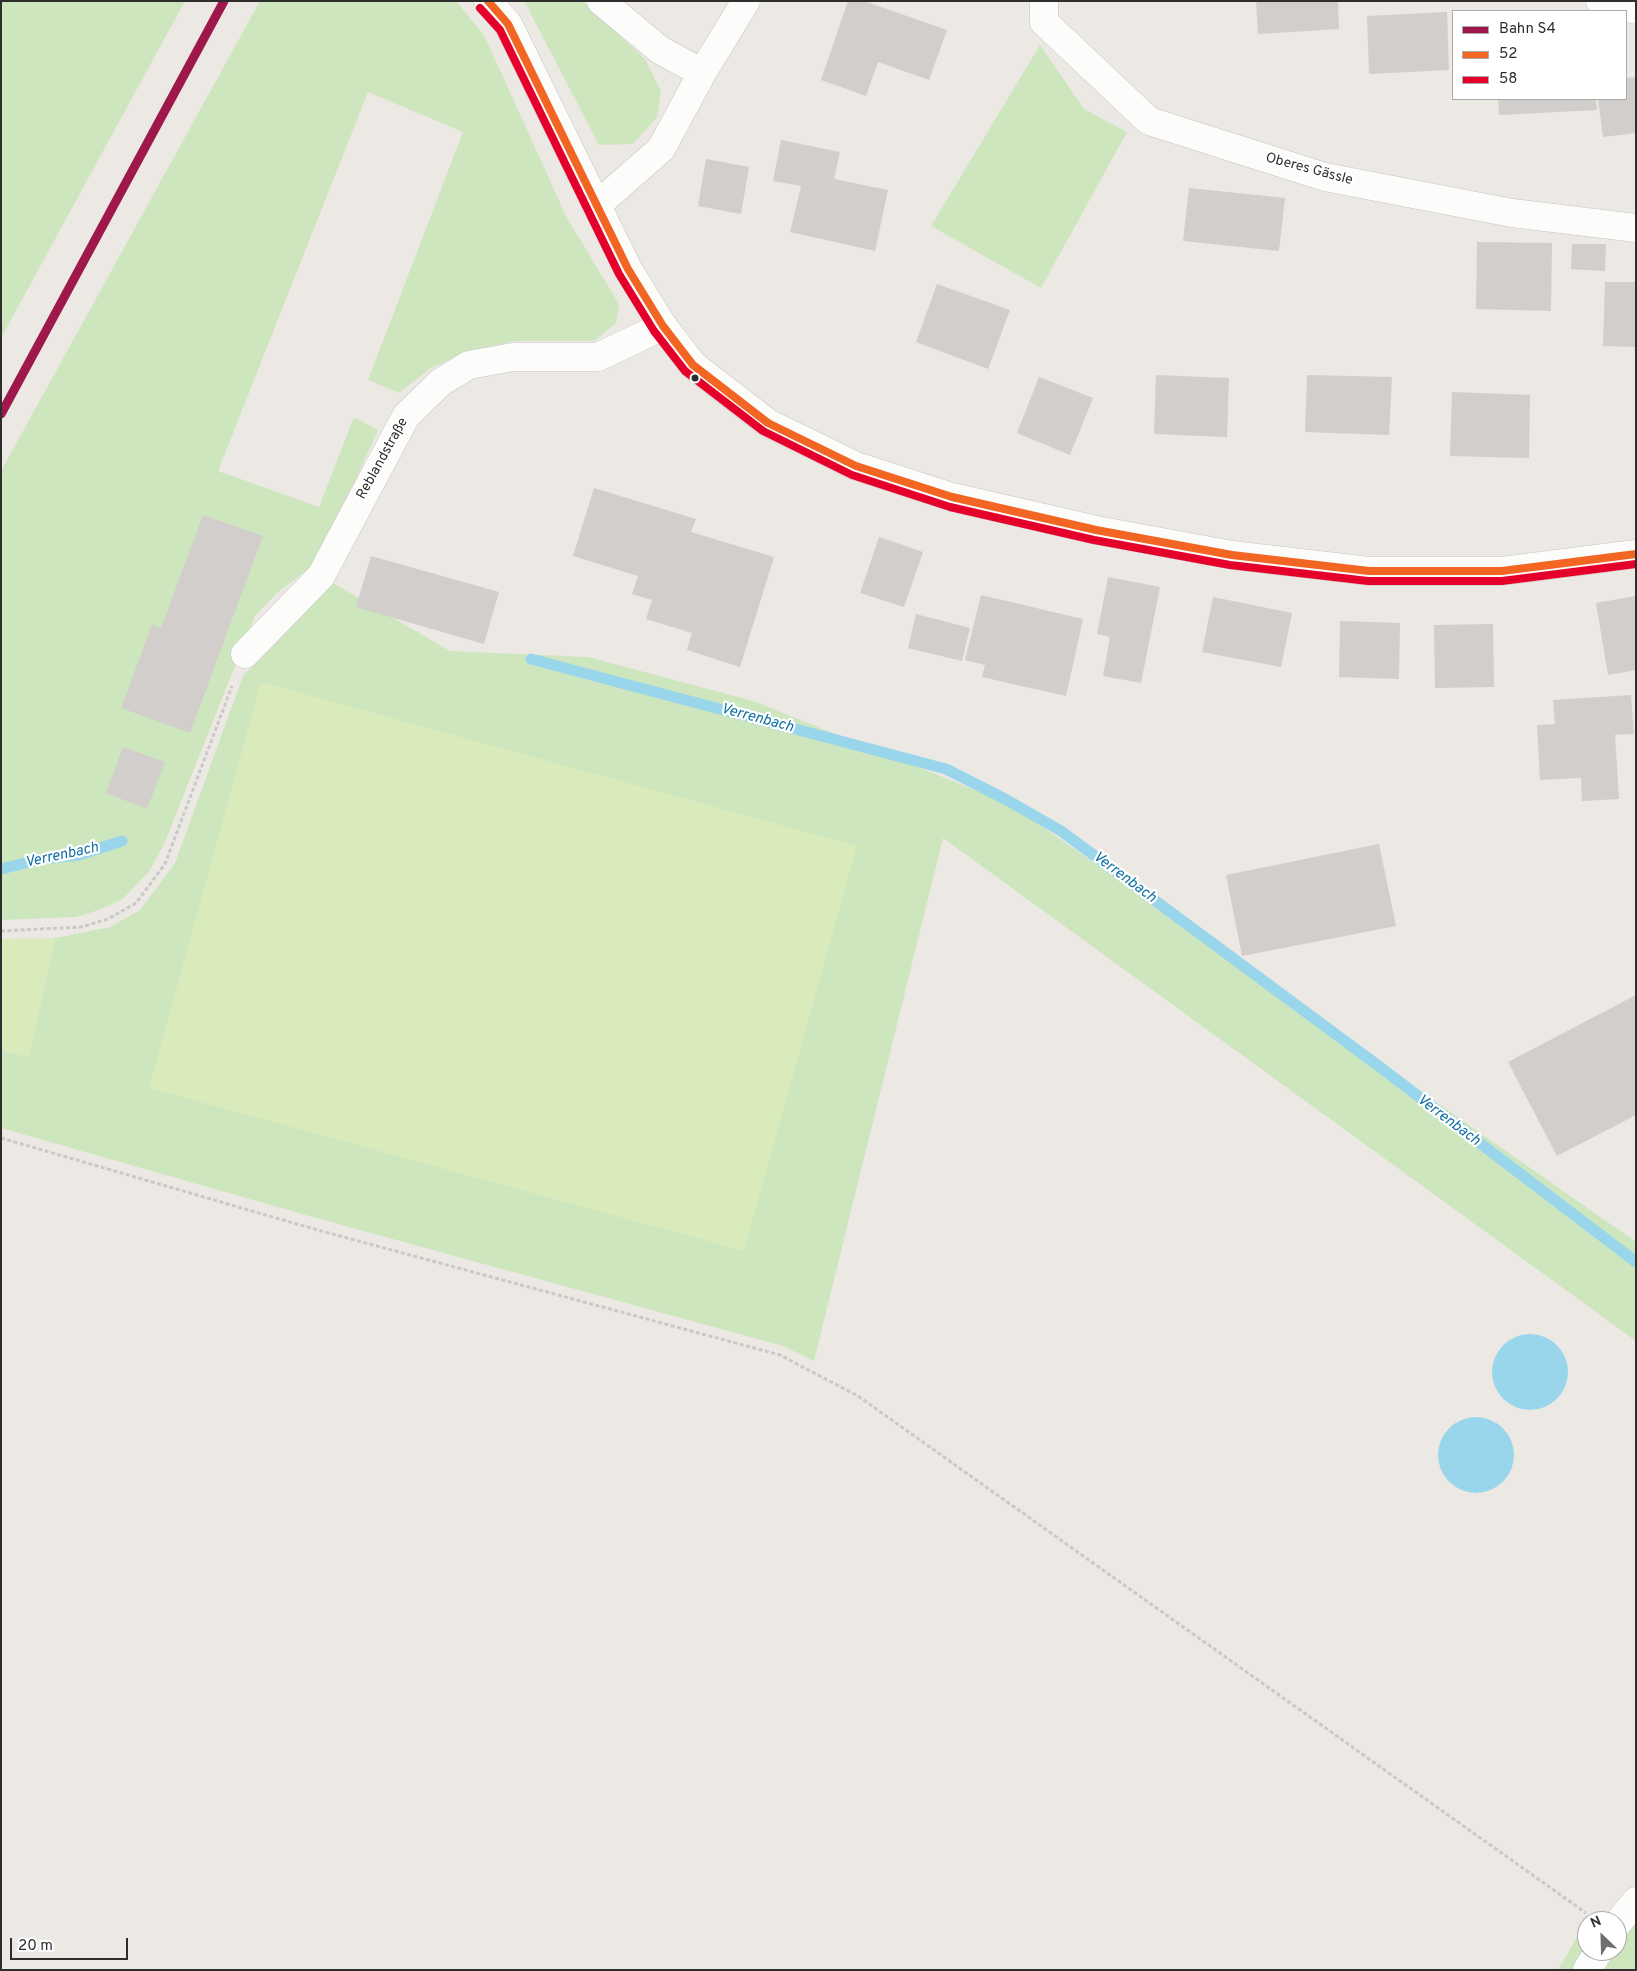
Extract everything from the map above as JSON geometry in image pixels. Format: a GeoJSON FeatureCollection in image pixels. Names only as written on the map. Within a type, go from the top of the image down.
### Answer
{"type":"FeatureCollection","features":[{"type":"Feature","properties":{"kind":"street"},"geometry":{"type":"LineString","coordinates":[[488,1],[508,24],[628,269],[663,326],[693,365],[768,423],[856,466],[952,497],[1096,530],[1210,551],[1369,571],[1502,571],[1636,554]]}},
{"type":"Feature","properties":{"kind":"street"},"geometry":{"type":"LineString","coordinates":[[601,1],[660,50],[702,73]]}},
{"type":"Feature","properties":{"kind":"street"},"geometry":{"type":"LineString","coordinates":[[596,206],[661,149],[702,73],[746,1]]}},
{"type":"Feature","properties":{"kind":"street","name":"Oberes Gässle"},"geometry":{"type":"LineString","coordinates":[[1044,1],[1044,22],[1149,121],[1325,177],[1512,213],[1636,228]]}},
{"type":"Feature","properties":{"kind":"street"},"geometry":{"type":"LineString","coordinates":[[1600,1],[1636,10]]}},
{"type":"Feature","properties":{"kind":"street","name":"Reblandstraße"},"geometry":{"type":"LineString","coordinates":[[245,654],[321,576],[406,416],[440,382],[469,365],[513,357],[598,357],[663,326]]}},
{"type":"Feature","properties":{"kind":"street"},"geometry":{"type":"LineString","coordinates":[[1627,1912],[1636,1901]]}},
{"type":"Feature","properties":{"kind":"path"},"geometry":{"type":"LineString","coordinates":[[1,931],[81,927],[108,920],[136,904],[165,864],[245,654]]}},
{"type":"Feature","properties":{"kind":"path"},"geometry":{"type":"LineString","coordinates":[[1,1138],[314,1229],[780,1355],[858,1396],[1584,1911]]}},
{"type":"Feature","properties":{"kind":"green space"},"geometry":{"type":"Polygon","coordinates":[[[1,1],[185,1],[1,338],[1,1]]]}},
{"type":"Feature","properties":{"kind":"green space"},"geometry":{"type":"Polygon","coordinates":[[[260,1],[456,1],[484,35],[567,218],[619,304],[616,323],[594,341],[514,341],[466,352],[431,368],[399,393],[368,380],[463,132],[368,92],[218,471],[319,507],[354,417],[378,430],[319,561],[278,592],[255,616],[165,842],[150,870],[123,899],[99,910],[76,917],[1,920],[1,471],[260,1]]]}},
{"type":"Feature","properties":{"kind":"green space"},"geometry":{"type":"Polygon","coordinates":[[[524,1],[582,1],[645,59],[661,91],[657,117],[633,144],[599,145],[524,1]]]}},
{"type":"Feature","properties":{"kind":"green space"},"geometry":{"type":"Polygon","coordinates":[[[1040,45],[1084,109],[1127,132],[1041,288],[931,226],[1040,45]]]}},
{"type":"Feature","properties":{"kind":"green space"},"geometry":{"type":"Polygon","coordinates":[[[333,583],[450,651],[588,657],[753,701],[1010,804],[1636,1242],[1636,1341],[943,838],[814,1361],[783,1346],[316,1218],[1,1128],[1,1050],[29,1057],[55,938],[110,927],[140,910],[175,863],[243,676],[333,583]]]}},
{"type":"Feature","properties":{"kind":"green space"},"geometry":{"type":"Polygon","coordinates":[[[261,682],[857,846],[744,1251],[149,1088],[261,682]]]}},
{"type":"Feature","properties":{"kind":"green space"},"geometry":{"type":"Polygon","coordinates":[[[55,938],[29,1057],[1,1050],[1,939],[55,938]]]}},
{"type":"Feature","properties":{"kind":"green space"},"geometry":{"type":"Polygon","coordinates":[[[1636,1921],[1636,1970],[1600,1970],[1606,1961],[1627,1961],[1627,1932],[1636,1921]]]}},
{"type":"Feature","properties":{"kind":"green space"},"geometry":{"type":"Polygon","coordinates":[[[1577,1937],[1577,1961],[1582,1961],[1577,1970],[1558,1970],[1577,1937]]]}},
{"type":"Feature","properties":{"kind":"water"},"geometry":{"type":"Polygon","coordinates":[[[1523,1334],[1537,1334],[1551,1340],[1562,1351],[1568,1365],[1565,1387],[1557,1399],[1537,1410],[1523,1410],[1509,1404],[1498,1393],[1492,1379],[1492,1365],[1498,1351],[1509,1340],[1523,1334]]]}},
{"type":"Feature","properties":{"kind":"water"},"geometry":{"type":"Polygon","coordinates":[[[1469,1417],[1483,1417],[1497,1423],[1508,1434],[1514,1448],[1511,1470],[1503,1482],[1483,1493],[1469,1493],[1455,1487],[1444,1476],[1438,1462],[1438,1448],[1444,1434],[1455,1423],[1469,1417]]]}},
{"type":"Feature","properties":{"kind":"building"},"geometry":{"type":"Polygon","coordinates":[[[848,1],[864,1],[947,30],[929,80],[878,62],[866,96],[821,80],[848,1]]]}},
{"type":"Feature","properties":{"kind":"building"},"geometry":{"type":"Polygon","coordinates":[[[1256,1],[1338,1],[1339,29],[1258,34],[1256,1]]]}},
{"type":"Feature","properties":{"kind":"building"},"geometry":{"type":"Polygon","coordinates":[[[1447,12],[1449,70],[1369,74],[1367,16],[1447,12]]]}},
{"type":"Feature","properties":{"kind":"building"},"geometry":{"type":"Polygon","coordinates":[[[1636,77],[1636,133],[1603,137],[1598,100],[1627,100],[1627,78],[1636,77]]]}},
{"type":"Feature","properties":{"kind":"building"},"geometry":{"type":"Polygon","coordinates":[[[1498,100],[1596,100],[1597,110],[1499,115],[1498,100]]]}},
{"type":"Feature","properties":{"kind":"building"},"geometry":{"type":"Polygon","coordinates":[[[781,140],[840,152],[834,179],[888,190],[875,251],[790,232],[801,186],[773,181],[781,140]]]}},
{"type":"Feature","properties":{"kind":"building"},"geometry":{"type":"Polygon","coordinates":[[[706,159],[749,167],[741,214],[698,206],[706,159]]]}},
{"type":"Feature","properties":{"kind":"building"},"geometry":{"type":"Polygon","coordinates":[[[1189,188],[1285,198],[1279,251],[1183,241],[1189,188]]]}},
{"type":"Feature","properties":{"kind":"building"},"geometry":{"type":"Polygon","coordinates":[[[1477,242],[1552,243],[1551,311],[1476,309],[1477,242]]]}},
{"type":"Feature","properties":{"kind":"building"},"geometry":{"type":"Polygon","coordinates":[[[1572,244],[1606,244],[1605,271],[1571,269],[1572,244]]]}},
{"type":"Feature","properties":{"kind":"building"},"geometry":{"type":"Polygon","coordinates":[[[1605,282],[1636,282],[1636,347],[1603,346],[1605,282]]]}},
{"type":"Feature","properties":{"kind":"building"},"geometry":{"type":"Polygon","coordinates":[[[937,284],[1010,310],[988,369],[916,342],[937,284]]]}},
{"type":"Feature","properties":{"kind":"building"},"geometry":{"type":"Polygon","coordinates":[[[1156,375],[1229,378],[1227,437],[1154,434],[1156,375]]]}},
{"type":"Feature","properties":{"kind":"building"},"geometry":{"type":"Polygon","coordinates":[[[1307,375],[1392,377],[1389,435],[1305,432],[1307,375]]]}},
{"type":"Feature","properties":{"kind":"building"},"geometry":{"type":"Polygon","coordinates":[[[1039,377],[1093,398],[1070,455],[1017,433],[1039,377]]]}},
{"type":"Feature","properties":{"kind":"building"},"geometry":{"type":"Polygon","coordinates":[[[1452,392],[1530,395],[1529,458],[1450,456],[1452,392]]]}},
{"type":"Feature","properties":{"kind":"building"},"geometry":{"type":"Polygon","coordinates":[[[594,488],[696,519],[691,532],[774,557],[740,667],[687,650],[692,633],[646,619],[652,600],[632,594],[638,576],[573,556],[594,488]]]}},
{"type":"Feature","properties":{"kind":"building"},"geometry":{"type":"Polygon","coordinates":[[[203,515],[263,536],[190,733],[121,708],[152,625],[161,628],[203,515]]]}},
{"type":"Feature","properties":{"kind":"building"},"geometry":{"type":"Polygon","coordinates":[[[879,537],[923,552],[904,607],[860,593],[879,537]]]}},
{"type":"Feature","properties":{"kind":"building"},"geometry":{"type":"Polygon","coordinates":[[[371,556],[499,592],[484,644],[356,607],[371,556]]]}},
{"type":"Feature","properties":{"kind":"building"},"geometry":{"type":"Polygon","coordinates":[[[1108,577],[1160,587],[1141,683],[1103,676],[1110,637],[1097,634],[1108,577]]]}},
{"type":"Feature","properties":{"kind":"building"},"geometry":{"type":"Polygon","coordinates":[[[981,595],[1083,619],[1066,696],[982,677],[985,665],[965,660],[981,595]]]}},
{"type":"Feature","properties":{"kind":"building"},"geometry":{"type":"Polygon","coordinates":[[[1636,596],[1636,670],[1608,675],[1596,603],[1636,596]]]}},
{"type":"Feature","properties":{"kind":"building"},"geometry":{"type":"Polygon","coordinates":[[[1213,597],[1292,613],[1281,667],[1202,652],[1213,597]]]}},
{"type":"Feature","properties":{"kind":"building"},"geometry":{"type":"Polygon","coordinates":[[[916,614],[970,628],[962,661],[908,648],[916,614]]]}},
{"type":"Feature","properties":{"kind":"building"},"geometry":{"type":"Polygon","coordinates":[[[1340,621],[1400,623],[1399,679],[1339,677],[1340,621]]]}},
{"type":"Feature","properties":{"kind":"building"},"geometry":{"type":"Polygon","coordinates":[[[1493,624],[1494,687],[1435,688],[1434,625],[1493,624]]]}},
{"type":"Feature","properties":{"kind":"building"},"geometry":{"type":"Polygon","coordinates":[[[1631,695],[1634,734],[1615,735],[1619,799],[1582,801],[1581,778],[1540,780],[1537,725],[1555,724],[1553,700],[1631,695]]]}},
{"type":"Feature","properties":{"kind":"building"},"geometry":{"type":"Polygon","coordinates":[[[123,747],[165,762],[147,809],[106,793],[123,747]]]}},
{"type":"Feature","properties":{"kind":"building"},"geometry":{"type":"Polygon","coordinates":[[[1379,844],[1396,926],[1242,956],[1226,875],[1379,844]]]}},
{"type":"Feature","properties":{"kind":"building"},"geometry":{"type":"Polygon","coordinates":[[[1636,995],[1636,1115],[1557,1156],[1508,1062],[1636,995]]]}},
{"type":"Feature","properties":{"kind":"waterway","name":"Verrenbach"},"geometry":{"type":"LineString","coordinates":[[531,659],[946,769],[1007,800],[1061,831],[1380,1067],[1636,1262]]}},
{"type":"Feature","properties":{"kind":"waterway","name":"Verrenbach"},"geometry":{"type":"LineString","coordinates":[[1,869],[42,859],[79,855],[122,841]]}},
{"type":"Feature","properties":{"kind":"rail line","name":"S4"},"geometry":{"type":"LineString","coordinates":[[1,414],[224,1]]}},
{"type":"Feature","properties":{"kind":"transit line","name":"52"},"geometry":{"type":"LineString","coordinates":[[488,1],[508,24],[628,269],[663,326],[693,365],[768,423],[856,466],[952,497],[1096,530],[1232,555],[1369,571],[1502,571],[1636,554]]}},
{"type":"Feature","properties":{"kind":"transit line","name":"58"},"geometry":{"type":"LineString","coordinates":[[480,8],[500,30],[619,274],[654,331],[685,371],[763,431],[852,475],[950,507],[1094,540],[1230,565],[1368,581],[1502,581],[1636,564]]}}]}
